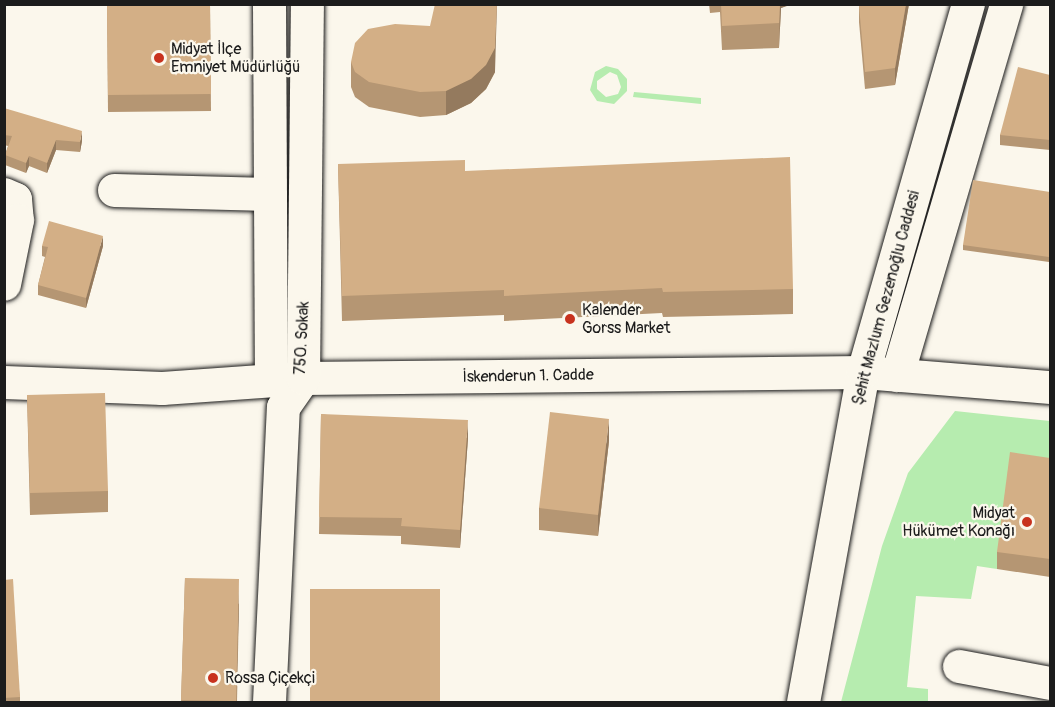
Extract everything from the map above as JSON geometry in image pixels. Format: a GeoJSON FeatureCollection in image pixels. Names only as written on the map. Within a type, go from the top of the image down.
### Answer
{"type":"FeatureCollection","features":[{"type":"Feature","properties":{"kind":"street"},"geometry":{"type":"LineString","coordinates":[[269,4],[269,194],[287,379]]}},
{"type":"Feature","properties":{"kind":"street","name":"750. Sokak"},"geometry":{"type":"LineString","coordinates":[[268,702],[307,4]]}},
{"type":"Feature","properties":{"kind":"street","name":"Şehit Mazlum Gezenoğlu Caddesi"},"geometry":{"type":"LineString","coordinates":[[802,702],[863,372],[968,4]]}},
{"type":"Feature","properties":{"kind":"street","name":"Şehit Mazlum Gezenoğlu Caddesi"},"geometry":{"type":"LineString","coordinates":[[897,375],[1006,4]]}},
{"type":"Feature","properties":{"kind":"street"},"geometry":{"type":"LineString","coordinates":[[114,190],[269,194]]}},
{"type":"Feature","properties":{"kind":"street"},"geometry":{"type":"LineString","coordinates":[[4,194],[15,199],[17,220],[4,284]]}},
{"type":"Feature","properties":{"kind":"street","name":"İskenderun 1. Cadde"},"geometry":{"type":"LineString","coordinates":[[4,382],[162,388],[287,379],[863,372],[1050,387]]}},
{"type":"Feature","properties":{"kind":"street"},"geometry":{"type":"LineString","coordinates":[[959,666],[1050,683]]}},
{"type":"Feature","properties":{"kind":"green space"},"geometry":{"type":"Polygon","coordinates":[[[606,66],[618,69],[627,79],[627,91],[614,104],[597,101],[590,90],[595,72],[606,66]],[[610,72],[597,81],[597,89],[606,97],[618,94],[621,87],[617,75],[610,72]]]}},
{"type":"Feature","properties":{"kind":"green space"},"geometry":{"type":"Polygon","coordinates":[[[634,92],[701,98],[701,104],[633,97],[634,92]]]}},
{"type":"Feature","properties":{"kind":"green space"},"geometry":{"type":"Polygon","coordinates":[[[955,411],[1050,421],[1050,475],[997,569],[977,566],[971,599],[916,596],[907,687],[928,689],[928,702],[841,702],[882,546],[908,473],[955,411]]]}},
{"type":"Feature","properties":{"kind":"building","name":"Midyat İlçe Emniyet Müdürlüğü"},"geometry":{"type":"Polygon","coordinates":[[[107,4],[210,4],[211,94],[108,95],[107,4]]]}},
{"type":"Feature","properties":{"kind":"building"},"geometry":{"type":"Polygon","coordinates":[[[435,4],[497,4],[495,48],[486,65],[471,79],[446,91],[420,92],[369,82],[355,72],[351,62],[355,43],[368,29],[395,24],[430,26],[435,4]]]}},
{"type":"Feature","properties":{"kind":"building"},"geometry":{"type":"Polygon","coordinates":[[[721,4],[780,4],[779,23],[722,26],[721,4]]]}},
{"type":"Feature","properties":{"kind":"building"},"geometry":{"type":"Polygon","coordinates":[[[863,4],[906,4],[895,68],[865,72],[859,6],[863,4]]]}},
{"type":"Feature","properties":{"kind":"building"},"geometry":{"type":"Polygon","coordinates":[[[1018,67],[1050,75],[1050,140],[1000,135],[1018,67]]]}},
{"type":"Feature","properties":{"kind":"building"},"geometry":{"type":"Polygon","coordinates":[[[4,108],[82,131],[80,142],[56,140],[47,163],[29,156],[26,163],[5,155],[12,136],[4,135],[4,108]]]}},
{"type":"Feature","properties":{"kind":"building"},"geometry":{"type":"Polygon","coordinates":[[[790,157],[793,289],[663,292],[662,288],[504,296],[504,290],[342,296],[338,164],[465,160],[465,171],[790,157]]]}},
{"type":"Feature","properties":{"kind":"building"},"geometry":{"type":"Polygon","coordinates":[[[973,180],[1050,192],[1049,257],[963,245],[973,180]]]}},
{"type":"Feature","properties":{"kind":"building"},"geometry":{"type":"Polygon","coordinates":[[[49,221],[103,236],[86,298],[38,285],[48,247],[42,246],[49,221]]]}},
{"type":"Feature","properties":{"kind":"building"},"geometry":{"type":"Polygon","coordinates":[[[105,393],[108,491],[30,493],[27,395],[105,393]]]}},
{"type":"Feature","properties":{"kind":"building"},"geometry":{"type":"Polygon","coordinates":[[[550,412],[609,419],[598,515],[539,508],[550,412]]]}},
{"type":"Feature","properties":{"kind":"building"},"geometry":{"type":"Polygon","coordinates":[[[321,414],[468,420],[460,530],[401,526],[402,518],[319,517],[321,414]]]}},
{"type":"Feature","properties":{"kind":"building","name":"Midyat Hükümet Konağı"},"geometry":{"type":"Polygon","coordinates":[[[1010,452],[1050,458],[1050,559],[997,552],[1010,452]]]}},
{"type":"Feature","properties":{"kind":"building"},"geometry":{"type":"Polygon","coordinates":[[[185,578],[239,579],[236,701],[181,700],[185,578]]]}},
{"type":"Feature","properties":{"kind":"building"},"geometry":{"type":"Polygon","coordinates":[[[13,579],[20,697],[4,698],[4,580],[13,579]]]}},
{"type":"Feature","properties":{"kind":"building"},"geometry":{"type":"Polygon","coordinates":[[[310,589],[440,589],[440,702],[310,702],[310,589]]]}},
{"type":"Feature","properties":{"kind":"place","name":"Midyat İlçe Emniyet Müdürlüğü"},"geometry":{"type":"Point","coordinates":[159,58]}},
{"type":"Feature","properties":{"kind":"place","name":"Kalender Gorss Market"},"geometry":{"type":"Point","coordinates":[570,319]}},
{"type":"Feature","properties":{"kind":"place","name":"Midyat Hükümet Konağı"},"geometry":{"type":"Point","coordinates":[1027,522]}},
{"type":"Feature","properties":{"kind":"place","name":"Rossa Çiçekçi"},"geometry":{"type":"Point","coordinates":[213,678]}}]}
